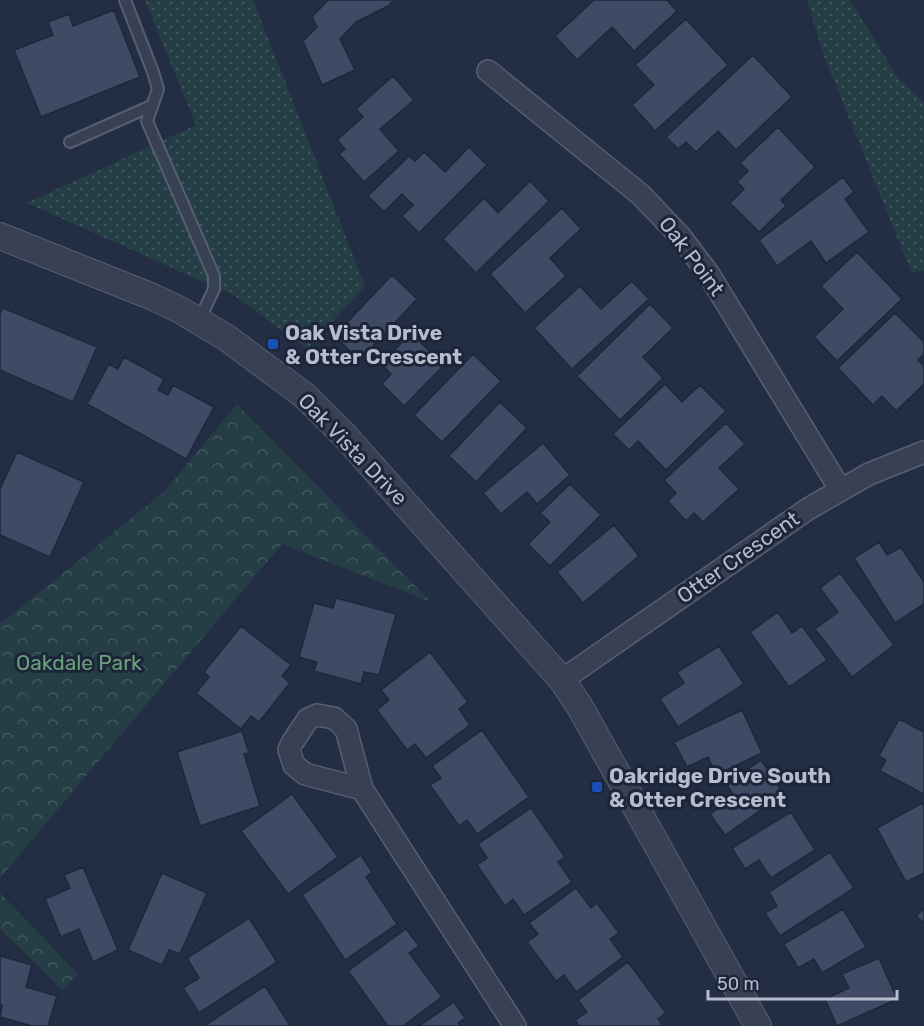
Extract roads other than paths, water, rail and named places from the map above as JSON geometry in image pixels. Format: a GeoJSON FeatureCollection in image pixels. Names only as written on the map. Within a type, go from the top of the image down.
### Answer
{"type":"FeatureCollection","features":[{"type":"Feature","properties":{"kind":"street","name":"Oak Point"},"geometry":{"type":"LineString","coordinates":[[488,71],[641,195],[680,236],[708,273],[840,489]]}},
{"type":"Feature","properties":{"kind":"street","name":"Oak Vista Drive"},"geometry":{"type":"LineString","coordinates":[[0,236],[153,297],[199,321],[255,358],[305,396],[354,446],[562,680],[580,707],[752,1024]]}},
{"type":"Feature","properties":{"kind":"street","name":"Otter Crescent"},"geometry":{"type":"LineString","coordinates":[[562,680],[775,531],[840,489],[869,474],[924,452]]}},
{"type":"Feature","properties":{"kind":"street"},"geometry":{"type":"LineString","coordinates":[[362,789],[515,1026]]}},
{"type":"Feature","properties":{"kind":"lane"},"geometry":{"type":"LineString","coordinates":[[125,0],[158,89],[147,121],[199,238],[215,281],[214,289],[199,321]]}},
{"type":"Feature","properties":{"kind":"lane"},"geometry":{"type":"LineString","coordinates":[[70,142],[151,106]]}},
{"type":"Feature","properties":{"kind":"place","name":"Oak Vista Drive & Otter Crescent"},"geometry":{"type":"Point","coordinates":[273,344]}},
{"type":"Feature","properties":{"kind":"place","name":"Oakridge Drive South & Otter Crescent"},"geometry":{"type":"Point","coordinates":[597,787]}},
{"type":"Feature","properties":{"kind":"park label","name":"Oakdale Park"},"geometry":{"type":"Point","coordinates":[79,662]}}]}
